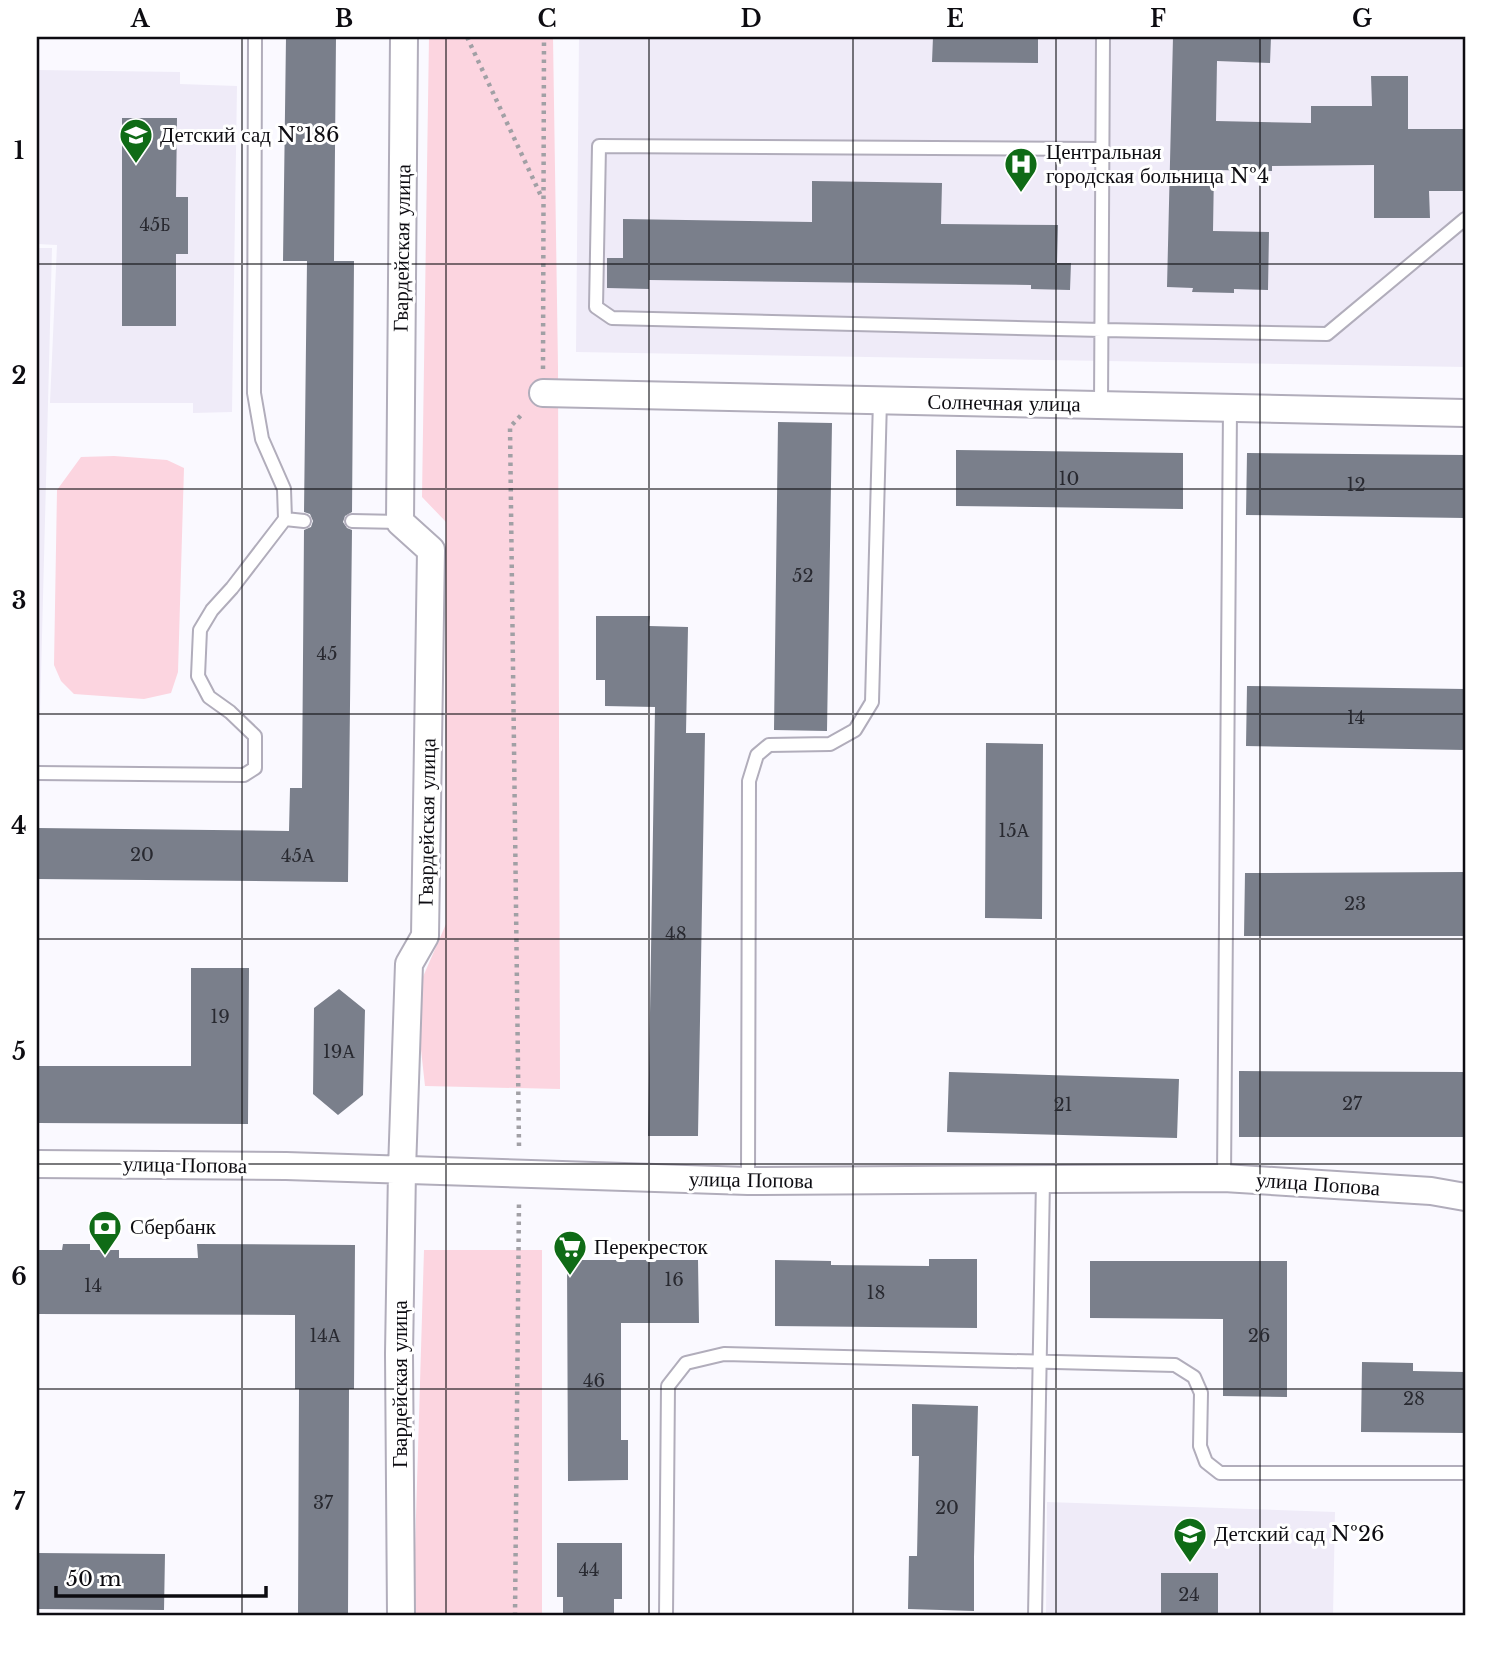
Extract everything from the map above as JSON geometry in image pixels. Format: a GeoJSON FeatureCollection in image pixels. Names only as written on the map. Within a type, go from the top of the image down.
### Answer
{"type":"FeatureCollection","features":[{"type":"Feature","properties":{"kind":"street","name":"Гвардейская улица"},"geometry":{"type":"LineString","coordinates":[[401,1616],[399,1354],[402,1170],[409,964],[425,936],[431,550],[400,522],[404,37]]}},
{"type":"Feature","properties":{"kind":"street","name":"Солнечная улица"},"geometry":{"type":"LineString","coordinates":[[543,393],[1465,412]]}},
{"type":"Feature","properties":{"kind":"street","name":"улица Попова"},"geometry":{"type":"LineString","coordinates":[[37,1164],[286,1166],[748,1181],[1224,1178],[1431,1191],[1465,1198]]}},
{"type":"Feature","properties":{"kind":"lane"},"geometry":{"type":"LineString","coordinates":[[37,773],[244,775],[255,768],[255,736],[230,712],[209,697],[198,676],[200,630],[212,610],[285,519],[284,489],[262,439],[254,393],[255,37]]}},
{"type":"Feature","properties":{"kind":"lane"},"geometry":{"type":"LineString","coordinates":[[1101,405],[1103,37]]}},
{"type":"Feature","properties":{"kind":"lane"},"geometry":{"type":"LineString","coordinates":[[1102,149],[599,146],[596,307],[612,318],[1327,334],[1465,219]]}},
{"type":"Feature","properties":{"kind":"lane"},"geometry":{"type":"LineString","coordinates":[[748,1181],[749,781],[757,755],[769,745],[830,744],[855,730],[872,702],[880,400]]}},
{"type":"Feature","properties":{"kind":"lane"},"geometry":{"type":"LineString","coordinates":[[1224,1178],[1230,408]]}},
{"type":"Feature","properties":{"kind":"lane"},"geometry":{"type":"LineString","coordinates":[[285,519],[304,521]]}},
{"type":"Feature","properties":{"kind":"lane"},"geometry":{"type":"LineString","coordinates":[[352,521],[400,522]]}},
{"type":"Feature","properties":{"kind":"lane"},"geometry":{"type":"LineString","coordinates":[[1035,1616],[1043,1180]]}},
{"type":"Feature","properties":{"kind":"lane"},"geometry":{"type":"LineString","coordinates":[[666,1616],[668,1386],[686,1363],[724,1354],[1175,1365],[1194,1377],[1201,1393],[1200,1446],[1206,1462],[1220,1473],[1465,1473]]}},
{"type":"Feature","properties":{"kind":"path"},"geometry":{"type":"LineString","coordinates":[[467,37],[544,201]]}},
{"type":"Feature","properties":{"kind":"path"},"geometry":{"type":"LineString","coordinates":[[515,1616],[519,1173],[510,427],[543,393],[544,37]]}},
{"type":"Feature","properties":{"kind":"shaded area"},"geometry":{"type":"Polygon","coordinates":[[[429,37],[553,37],[558,367],[560,1089],[425,1086],[415,995],[446,924],[446,522],[422,497],[429,37]]]}},
{"type":"Feature","properties":{"kind":"shaded area","name":"Центральная городская больница №4"},"geometry":{"type":"Polygon","coordinates":[[[579,37],[1465,37],[1465,367],[576,352],[579,37]]]}},
{"type":"Feature","properties":{"kind":"shaded area","name":"Детский сад №186"},"geometry":{"type":"Polygon","coordinates":[[[37,70],[180,72],[180,84],[237,86],[232,412],[193,413],[193,403],[50,403],[57,245],[37,244],[37,70]]]}},
{"type":"Feature","properties":{"kind":"shaded area"},"geometry":{"type":"Polygon","coordinates":[[[37,248],[52,248],[40,714],[37,713],[37,248]]]}},
{"type":"Feature","properties":{"kind":"shaded area"},"geometry":{"type":"Polygon","coordinates":[[[114,456],[167,460],[184,468],[178,672],[171,693],[144,699],[74,694],[61,681],[54,665],[57,490],[81,457],[114,456]]]}},
{"type":"Feature","properties":{"kind":"shaded area"},"geometry":{"type":"Polygon","coordinates":[[[424,1250],[542,1250],[542,1616],[413,1616],[424,1250]]]}},
{"type":"Feature","properties":{"kind":"shaded area","name":"Детский сад №26"},"geometry":{"type":"Polygon","coordinates":[[[1047,1502],[1335,1512],[1333,1616],[1046,1616],[1047,1502]]]}},
{"type":"Feature","properties":{"kind":"building"},"geometry":{"type":"Polygon","coordinates":[[[286,37],[336,37],[334,261],[354,261],[352,512],[345,516],[343,522],[352,530],[348,882],[37,879],[37,828],[289,831],[290,788],[302,788],[304,530],[311,527],[313,521],[310,514],[304,512],[307,261],[283,261],[286,37]]]}},
{"type":"Feature","properties":{"kind":"building"},"geometry":{"type":"Polygon","coordinates":[[[933,37],[1038,37],[1038,63],[932,62],[933,37]]]}},
{"type":"Feature","properties":{"kind":"building"},"geometry":{"type":"Polygon","coordinates":[[[1173,37],[1271,37],[1270,63],[1217,61],[1216,121],[1311,123],[1311,106],[1372,106],[1371,76],[1408,76],[1408,129],[1465,129],[1465,191],[1429,191],[1430,218],[1374,218],[1374,165],[1272,166],[1272,171],[1214,170],[1213,231],[1269,232],[1268,290],[1234,289],[1234,293],[1192,292],[1193,288],[1167,287],[1173,37]]]}},
{"type":"Feature","properties":{"kind":"building"},"geometry":{"type":"Polygon","coordinates":[[[122,118],[177,118],[176,197],[188,197],[188,254],[176,254],[176,326],[122,326],[122,118]]]}},
{"type":"Feature","properties":{"kind":"building"},"geometry":{"type":"Polygon","coordinates":[[[812,181],[942,183],[941,224],[1058,225],[1057,263],[1071,263],[1070,290],[1031,289],[1031,285],[649,280],[649,289],[607,288],[607,258],[623,258],[623,219],[812,222],[812,181]]]}},
{"type":"Feature","properties":{"kind":"building"},"geometry":{"type":"Polygon","coordinates":[[[778,422],[832,423],[827,731],[774,730],[778,422]]]}},
{"type":"Feature","properties":{"kind":"building"},"geometry":{"type":"Polygon","coordinates":[[[956,450],[1183,453],[1183,509],[956,506],[956,450]]]}},
{"type":"Feature","properties":{"kind":"building"},"geometry":{"type":"Polygon","coordinates":[[[1247,453],[1465,455],[1465,518],[1246,515],[1247,453]]]}},
{"type":"Feature","properties":{"kind":"building"},"geometry":{"type":"Polygon","coordinates":[[[596,616],[650,616],[649,626],[688,627],[686,733],[705,733],[698,1136],[648,1136],[655,707],[605,706],[605,680],[596,680],[596,616]]]}},
{"type":"Feature","properties":{"kind":"building"},"geometry":{"type":"Polygon","coordinates":[[[1247,686],[1465,689],[1465,750],[1246,746],[1247,686]]]}},
{"type":"Feature","properties":{"kind":"building"},"geometry":{"type":"Polygon","coordinates":[[[986,743],[1043,744],[1042,919],[985,918],[986,743]]]}},
{"type":"Feature","properties":{"kind":"building"},"geometry":{"type":"Polygon","coordinates":[[[1465,872],[1465,936],[1244,936],[1245,873],[1465,872]]]}},
{"type":"Feature","properties":{"kind":"building"},"geometry":{"type":"Polygon","coordinates":[[[191,968],[249,968],[248,1124],[37,1123],[37,1066],[191,1066],[191,968]]]}},
{"type":"Feature","properties":{"kind":"building"},"geometry":{"type":"Polygon","coordinates":[[[339,989],[365,1010],[363,1095],[338,1115],[313,1094],[314,1008],[339,989]]]}},
{"type":"Feature","properties":{"kind":"building"},"geometry":{"type":"Polygon","coordinates":[[[1239,1071],[1465,1072],[1465,1137],[1239,1137],[1239,1071]]]}},
{"type":"Feature","properties":{"kind":"building"},"geometry":{"type":"Polygon","coordinates":[[[949,1072],[1179,1079],[1177,1138],[947,1132],[949,1072]]]}},
{"type":"Feature","properties":{"kind":"building"},"geometry":{"type":"Polygon","coordinates":[[[63,1244],[90,1244],[90,1250],[119,1250],[119,1258],[198,1258],[197,1244],[355,1245],[354,1389],[349,1389],[348,1616],[298,1616],[299,1389],[295,1389],[295,1315],[37,1314],[37,1250],[62,1250],[63,1244]]]}},
{"type":"Feature","properties":{"kind":"building"},"geometry":{"type":"Polygon","coordinates":[[[929,1259],[977,1259],[977,1328],[775,1326],[775,1260],[831,1261],[831,1265],[929,1266],[929,1259]]]}},
{"type":"Feature","properties":{"kind":"building"},"geometry":{"type":"Polygon","coordinates":[[[567,1260],[698,1260],[699,1323],[621,1323],[621,1440],[628,1440],[628,1480],[568,1481],[567,1260]]]}},
{"type":"Feature","properties":{"kind":"building"},"geometry":{"type":"Polygon","coordinates":[[[1090,1261],[1287,1261],[1287,1397],[1223,1396],[1223,1319],[1090,1318],[1090,1261]]]}},
{"type":"Feature","properties":{"kind":"building"},"geometry":{"type":"Polygon","coordinates":[[[1362,1362],[1413,1363],[1413,1371],[1465,1372],[1465,1433],[1361,1432],[1362,1362]]]}},
{"type":"Feature","properties":{"kind":"building"},"geometry":{"type":"Polygon","coordinates":[[[912,1404],[978,1406],[974,1611],[908,1609],[909,1556],[917,1556],[919,1456],[912,1456],[912,1404]]]}},
{"type":"Feature","properties":{"kind":"building"},"geometry":{"type":"Polygon","coordinates":[[[557,1543],[622,1543],[622,1599],[614,1599],[614,1616],[563,1616],[563,1597],[557,1597],[557,1543]]]}},
{"type":"Feature","properties":{"kind":"building"},"geometry":{"type":"Polygon","coordinates":[[[37,1553],[165,1554],[164,1610],[37,1609],[37,1553]]]}},
{"type":"Feature","properties":{"kind":"building"},"geometry":{"type":"Polygon","coordinates":[[[1161,1573],[1218,1573],[1218,1616],[1161,1616],[1161,1573]]]}},
{"type":"Feature","properties":{"kind":"place","name":"Детский сад №186"},"geometry":{"type":"Point","coordinates":[136,165]}},
{"type":"Feature","properties":{"kind":"place","name":"Центральная городская больница №4"},"geometry":{"type":"Point","coordinates":[1021,194]}},
{"type":"Feature","properties":{"kind":"place","name":"Сбербанк"},"geometry":{"type":"Point","coordinates":[105,1257]}},
{"type":"Feature","properties":{"kind":"place","name":"Перекресток"},"geometry":{"type":"Point","coordinates":[570,1277]}},
{"type":"Feature","properties":{"kind":"place","name":"Детский сад №26"},"geometry":{"type":"Point","coordinates":[1190,1564]}}]}
